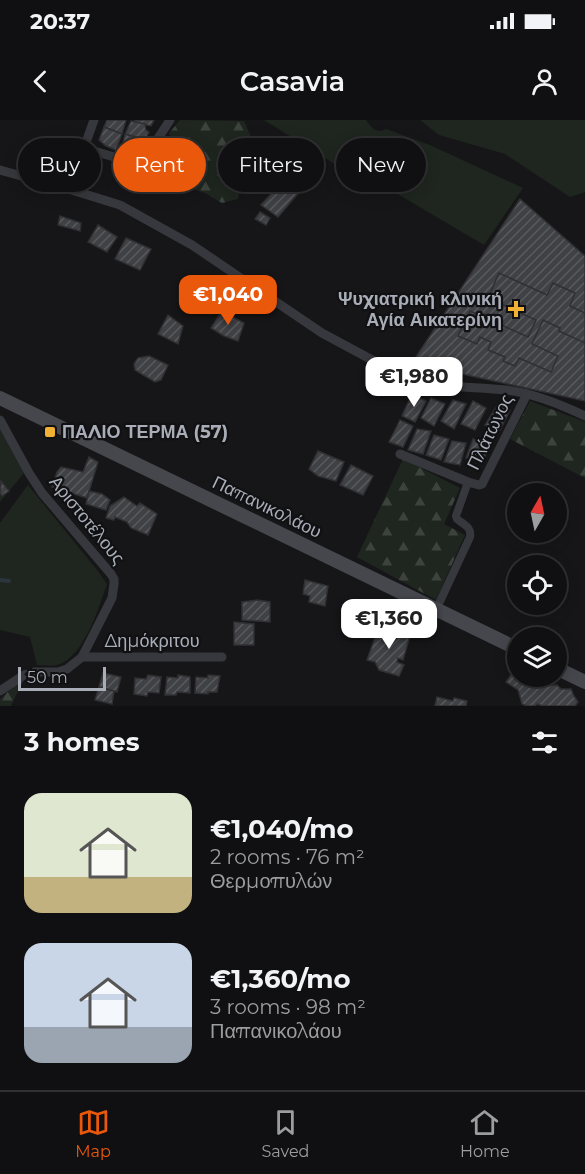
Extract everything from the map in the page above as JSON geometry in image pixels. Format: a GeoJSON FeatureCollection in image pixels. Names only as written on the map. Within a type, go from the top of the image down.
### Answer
{"type":"FeatureCollection","features":[{"type":"Feature","properties":{"kind":"main road","name":"Παπανικολάου"},"geometry":{"type":"LineString","coordinates":[[0,398],[507,643]]}},
{"type":"Feature","properties":{"kind":"main road"},"geometry":{"type":"LineString","coordinates":[[567,673],[585,682]]}},
{"type":"Feature","properties":{"kind":"street"},"geometry":{"type":"LineString","coordinates":[[88,138],[94,120]]}},
{"type":"Feature","properties":{"kind":"street"},"geometry":{"type":"LineString","coordinates":[[101,153],[139,163],[144,160],[170,120]]}},
{"type":"Feature","properties":{"kind":"street"},"geometry":{"type":"LineString","coordinates":[[0,170],[18,175]]}},
{"type":"Feature","properties":{"kind":"street"},"geometry":{"type":"LineString","coordinates":[[78,192],[120,205],[192,245],[322,333],[396,374],[432,385],[506,390],[527,394],[562,405],[585,416]]}},
{"type":"Feature","properties":{"kind":"street","name":"Πλάτωνος"},"geometry":{"type":"LineString","coordinates":[[436,610],[470,537],[468,527],[456,516],[468,482],[482,484],[527,394]]}},
{"type":"Feature","properties":{"kind":"street","name":"Αριστοτέλους"},"geometry":{"type":"LineString","coordinates":[[0,420],[42,493],[114,579],[112,598],[82,657]]}},
{"type":"Feature","properties":{"kind":"street"},"geometry":{"type":"LineString","coordinates":[[400,453],[468,482]]}},
{"type":"Feature","properties":{"kind":"street"},"geometry":{"type":"LineString","coordinates":[[0,691],[24,675],[34,672],[58,672],[67,669],[82,657]]}},
{"type":"Feature","properties":{"kind":"street","name":"Δημόκριτου"},"geometry":{"type":"LineString","coordinates":[[82,657],[222,657]]}},
{"type":"Feature","properties":{"kind":"green space"},"geometry":{"type":"Polygon","coordinates":[[[180,120],[244,121],[252,138],[218,138],[218,192],[239,192],[238,199],[222,203],[202,192],[206,192],[206,138],[171,138],[169,133],[180,120]]]}},
{"type":"Feature","properties":{"kind":"green space"},"geometry":{"type":"Polygon","coordinates":[[[264,120],[366,120],[372,128],[386,129],[411,138],[336,138],[336,165],[324,157],[324,138],[293,138],[264,120]]]}},
{"type":"Feature","properties":{"kind":"green space"},"geometry":{"type":"Polygon","coordinates":[[[420,120],[585,120],[585,192],[570,197],[505,154],[439,135],[420,120]]]}},
{"type":"Feature","properties":{"kind":"green space"},"geometry":{"type":"Polygon","coordinates":[[[426,144],[523,188],[484,245],[394,192],[426,192],[426,144]]]}},
{"type":"Feature","properties":{"kind":"green space"},"geometry":{"type":"Polygon","coordinates":[[[530,401],[585,422],[585,478],[510,439],[530,401]]]}},
{"type":"Feature","properties":{"kind":"green space"},"geometry":{"type":"Polygon","coordinates":[[[0,429],[24,473],[0,502],[0,429]]]}},
{"type":"Feature","properties":{"kind":"green space"},"geometry":{"type":"Polygon","coordinates":[[[403,459],[460,488],[444,524],[465,535],[436,600],[357,557],[403,459]]]}},
{"type":"Feature","properties":{"kind":"green space"},"geometry":{"type":"Polygon","coordinates":[[[28,485],[107,584],[90,629],[77,651],[69,659],[55,665],[37,665],[30,637],[0,630],[0,523],[28,485]]]}},
{"type":"Feature","properties":{"kind":"green space"},"geometry":{"type":"Polygon","coordinates":[[[25,676],[11,706],[0,706],[0,699],[25,676]]]}},
{"type":"Feature","properties":{"kind":"building"},"geometry":{"type":"Polygon","coordinates":[[[107,120],[126,120],[122,134],[104,127],[107,120]]]}},
{"type":"Feature","properties":{"kind":"building"},"geometry":{"type":"Polygon","coordinates":[[[135,120],[154,120],[151,126],[134,122],[135,120]]]}},
{"type":"Feature","properties":{"kind":"building"},"geometry":{"type":"Polygon","coordinates":[[[131,121],[145,124],[149,132],[146,138],[125,134],[131,121]]]}},
{"type":"Feature","properties":{"kind":"building"},"geometry":{"type":"Polygon","coordinates":[[[104,127],[122,134],[120,138],[113,138],[113,149],[106,146],[100,138],[104,127]]]}},
{"type":"Feature","properties":{"kind":"building"},"geometry":{"type":"Polygon","coordinates":[[[125,134],[138,138],[124,138],[125,134]]]}},
{"type":"Feature","properties":{"kind":"building"},"geometry":{"type":"Polygon","coordinates":[[[273,192],[299,192],[278,217],[261,205],[273,192]]]}},
{"type":"Feature","properties":{"kind":"building","name":"Ψυχιατρική κλινική Αγία Αικατερίνη"},"geometry":{"type":"Polygon","coordinates":[[[520,199],[585,256],[585,401],[412,363],[520,199]]]}},
{"type":"Feature","properties":{"kind":"building"},"geometry":{"type":"Polygon","coordinates":[[[260,212],[270,218],[266,225],[255,219],[260,212]]]}},
{"type":"Feature","properties":{"kind":"building"},"geometry":{"type":"Polygon","coordinates":[[[60,216],[81,223],[80,231],[58,225],[60,216]]]}},
{"type":"Feature","properties":{"kind":"building"},"geometry":{"type":"Polygon","coordinates":[[[98,225],[117,237],[107,252],[88,242],[98,225]]]}},
{"type":"Feature","properties":{"kind":"building"},"geometry":{"type":"Polygon","coordinates":[[[126,238],[151,249],[140,270],[115,259],[126,238]]]}},
{"type":"Feature","properties":{"kind":"building"},"geometry":{"type":"Polygon","coordinates":[[[499,273],[547,295],[553,283],[575,293],[570,306],[585,313],[585,343],[559,331],[560,328],[543,320],[532,344],[558,356],[551,372],[519,358],[515,366],[503,361],[505,357],[488,350],[491,342],[480,337],[477,344],[458,336],[470,311],[490,320],[489,323],[498,327],[499,324],[528,337],[536,320],[488,298],[499,273]]]}},
{"type":"Feature","properties":{"kind":"building"},"geometry":{"type":"Polygon","coordinates":[[[222,311],[244,323],[238,341],[211,328],[222,311]]]}},
{"type":"Feature","properties":{"kind":"building"},"geometry":{"type":"Polygon","coordinates":[[[168,315],[183,326],[178,344],[158,334],[168,315]]]}},
{"type":"Feature","properties":{"kind":"building"},"geometry":{"type":"Polygon","coordinates":[[[149,356],[168,365],[161,380],[155,382],[135,370],[134,364],[138,358],[149,356]]]}},
{"type":"Feature","properties":{"kind":"building"},"geometry":{"type":"Polygon","coordinates":[[[412,394],[426,401],[415,422],[402,416],[412,394]]]}},
{"type":"Feature","properties":{"kind":"building"},"geometry":{"type":"Polygon","coordinates":[[[431,398],[445,404],[434,426],[421,418],[431,398]]]}},
{"type":"Feature","properties":{"kind":"building"},"geometry":{"type":"Polygon","coordinates":[[[453,400],[466,404],[454,429],[441,421],[453,400]]]}},
{"type":"Feature","properties":{"kind":"building"},"geometry":{"type":"Polygon","coordinates":[[[473,401],[486,408],[475,430],[461,424],[473,401]]]}},
{"type":"Feature","properties":{"kind":"building"},"geometry":{"type":"Polygon","coordinates":[[[498,404],[510,410],[500,430],[485,425],[498,404]]]}},
{"type":"Feature","properties":{"kind":"building"},"geometry":{"type":"Polygon","coordinates":[[[400,420],[413,426],[403,447],[389,442],[400,420]]]}},
{"type":"Feature","properties":{"kind":"building"},"geometry":{"type":"Polygon","coordinates":[[[417,429],[431,431],[423,454],[408,450],[417,429]]]}},
{"type":"Feature","properties":{"kind":"building"},"geometry":{"type":"Polygon","coordinates":[[[434,435],[449,439],[441,460],[426,455],[434,435]]]}},
{"type":"Feature","properties":{"kind":"building"},"geometry":{"type":"Polygon","coordinates":[[[473,439],[491,445],[482,462],[466,458],[473,439]]]}},
{"type":"Feature","properties":{"kind":"building"},"geometry":{"type":"Polygon","coordinates":[[[452,441],[466,443],[460,465],[444,462],[452,441]]]}},
{"type":"Feature","properties":{"kind":"building"},"geometry":{"type":"Polygon","coordinates":[[[318,451],[344,462],[336,481],[318,476],[309,469],[318,451]]]}},
{"type":"Feature","properties":{"kind":"building"},"geometry":{"type":"Polygon","coordinates":[[[89,457],[98,462],[87,498],[52,487],[61,467],[83,472],[89,457]]]}},
{"type":"Feature","properties":{"kind":"building"},"geometry":{"type":"Polygon","coordinates":[[[351,465],[373,476],[363,495],[340,485],[351,465]]]}},
{"type":"Feature","properties":{"kind":"building"},"geometry":{"type":"Polygon","coordinates":[[[1,481],[9,491],[2,496],[0,493],[1,481]]]}},
{"type":"Feature","properties":{"kind":"building"},"geometry":{"type":"Polygon","coordinates":[[[89,491],[102,494],[110,500],[106,510],[86,504],[89,491]]]}},
{"type":"Feature","properties":{"kind":"building"},"geometry":{"type":"Polygon","coordinates":[[[124,497],[137,506],[140,503],[157,514],[148,535],[131,528],[127,522],[115,517],[114,520],[106,518],[110,506],[124,497]]]}},
{"type":"Feature","properties":{"kind":"building"},"geometry":{"type":"Polygon","coordinates":[[[305,580],[328,586],[325,606],[309,602],[310,596],[303,594],[305,580]]]}},
{"type":"Feature","properties":{"kind":"building"},"geometry":{"type":"Polygon","coordinates":[[[257,600],[270,602],[270,622],[242,620],[242,602],[257,600]]]}},
{"type":"Feature","properties":{"kind":"building"},"geometry":{"type":"Polygon","coordinates":[[[234,622],[254,624],[254,645],[234,645],[234,622]]]}},
{"type":"Feature","properties":{"kind":"building"},"geometry":{"type":"Polygon","coordinates":[[[379,626],[410,636],[403,660],[398,658],[397,662],[404,665],[399,676],[379,670],[375,662],[367,660],[379,626]]]}},
{"type":"Feature","properties":{"kind":"building"},"geometry":{"type":"Polygon","coordinates":[[[103,673],[121,677],[117,692],[99,687],[103,673]]]}},
{"type":"Feature","properties":{"kind":"building"},"geometry":{"type":"Polygon","coordinates":[[[148,675],[161,677],[159,693],[148,692],[147,696],[134,694],[135,678],[146,679],[148,675]]]}},
{"type":"Feature","properties":{"kind":"building"},"geometry":{"type":"Polygon","coordinates":[[[178,675],[190,677],[190,693],[177,692],[176,695],[165,695],[167,677],[178,678],[178,675]]]}},
{"type":"Feature","properties":{"kind":"building"},"geometry":{"type":"Polygon","coordinates":[[[208,675],[220,676],[217,692],[195,693],[196,677],[208,678],[208,675]]]}},
{"type":"Feature","properties":{"kind":"building"},"geometry":{"type":"Polygon","coordinates":[[[99,687],[114,691],[112,704],[95,700],[99,687]]]}},
{"type":"Feature","properties":{"kind":"building"},"geometry":{"type":"Polygon","coordinates":[[[514,687],[571,689],[578,702],[575,706],[537,704],[527,706],[522,704],[518,690],[514,687]]]}},
{"type":"Feature","properties":{"kind":"building"},"geometry":{"type":"Polygon","coordinates":[[[437,697],[453,701],[454,698],[467,701],[466,706],[435,706],[437,697]]]}},
{"type":"Feature","properties":{"kind":"waterway"},"geometry":{"type":"LineString","coordinates":[[0,580],[9,581]]}},
{"type":"Feature","properties":{"kind":"place","name":"Ψυχιατρική κλινική Αγία Αικατερίνη"},"geometry":{"type":"Point","coordinates":[516,309]}},
{"type":"Feature","properties":{"kind":"place","name":"ΠΑΛΙΟ ΤΕΡΜΑ (57)"},"geometry":{"type":"Point","coordinates":[50,432]}}]}
